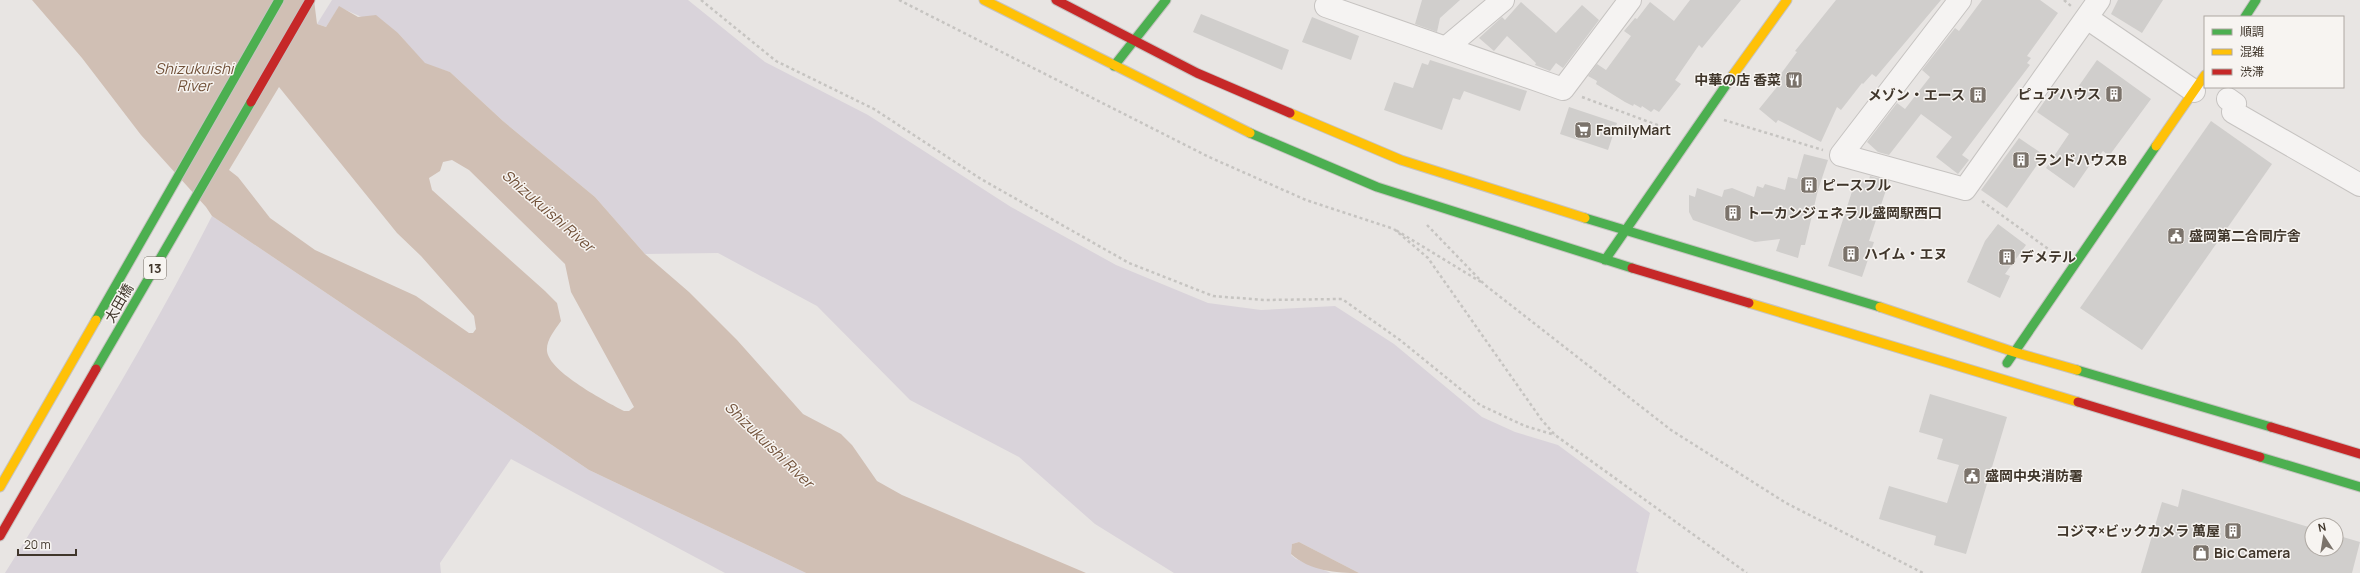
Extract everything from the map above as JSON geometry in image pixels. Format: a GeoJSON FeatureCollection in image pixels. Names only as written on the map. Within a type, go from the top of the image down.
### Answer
{"type":"FeatureCollection","features":[{"type":"Feature","properties":{"kind":"street","name":"太田橋"},"geometry":{"type":"LineString","coordinates":[[0,487],[279,0]]}},
{"type":"Feature","properties":{"kind":"street","name":"太田橋"},"geometry":{"type":"LineString","coordinates":[[0,536],[310,0]]}},
{"type":"Feature","properties":{"kind":"street"},"geometry":{"type":"LineString","coordinates":[[984,0],[1247,132],[1376,187],[1605,260],[2360,487]]}},
{"type":"Feature","properties":{"kind":"street"},"geometry":{"type":"LineString","coordinates":[[1056,0],[1218,82],[1401,160],[1625,230],[1878,306],[2014,352],[2107,378],[2360,454]]}},
{"type":"Feature","properties":{"kind":"street"},"geometry":{"type":"LineString","coordinates":[[1114,66],[1166,0]]}},
{"type":"Feature","properties":{"kind":"street"},"geometry":{"type":"LineString","coordinates":[[1334,0],[1326,6],[1447,47],[1563,89],[1630,0]]}},
{"type":"Feature","properties":{"kind":"street"},"geometry":{"type":"LineString","coordinates":[[1447,47],[1503,0]]}},
{"type":"Feature","properties":{"kind":"street"},"geometry":{"type":"LineString","coordinates":[[1605,260],[1695,127],[1787,0]]}},
{"type":"Feature","properties":{"kind":"street"},"geometry":{"type":"LineString","coordinates":[[1960,0],[1842,155],[1965,189],[2099,0]]}},
{"type":"Feature","properties":{"kind":"street"},"geometry":{"type":"LineString","coordinates":[[2246,16],[2256,0]]}},
{"type":"Feature","properties":{"kind":"street"},"geometry":{"type":"LineString","coordinates":[[1997,377],[2199,83],[2087,18]]}},
{"type":"Feature","properties":{"kind":"street"},"geometry":{"type":"LineString","coordinates":[[2228,99],[2235,104],[2233,112],[2360,185]]}},
{"type":"Feature","properties":{"kind":"path"},"geometry":{"type":"LineString","coordinates":[[701,0],[776,61],[874,109],[981,179],[1129,263],[1213,296],[1264,300],[1342,299],[1400,340],[1480,405],[1525,426],[1555,435]]}},
{"type":"Feature","properties":{"kind":"path"},"geometry":{"type":"LineString","coordinates":[[899,0],[1209,158],[1306,200],[1394,228],[1485,285],[1670,430],[1786,503],[1923,573]]}},
{"type":"Feature","properties":{"kind":"path"},"geometry":{"type":"LineString","coordinates":[[1563,89],[1668,129]]}},
{"type":"Feature","properties":{"kind":"path"},"geometry":{"type":"LineString","coordinates":[[1723,120],[1842,155]]}},
{"type":"Feature","properties":{"kind":"path"},"geometry":{"type":"LineString","coordinates":[[1965,189],[2054,253]]}},
{"type":"Feature","properties":{"kind":"path"},"geometry":{"type":"LineString","coordinates":[[1424,222],[1485,285]]}},
{"type":"Feature","properties":{"kind":"path"},"geometry":{"type":"LineString","coordinates":[[1394,228],[1428,258],[1541,419],[1555,435],[1748,573]]}},
{"type":"Feature","properties":{"kind":"shaded area"},"geometry":{"type":"Polygon","coordinates":[[[332,0],[688,0],[765,62],[868,115],[1011,207],[1116,265],[1208,303],[1261,310],[1335,306],[1394,344],[1482,417],[1515,432],[1558,445],[1650,513],[1636,571],[1639,573],[1359,573],[1299,542],[1292,544],[1291,555],[1296,559],[1331,573],[1174,573],[1095,524],[1019,457],[910,400],[817,306],[718,253],[645,254],[595,197],[503,121],[450,72],[425,64],[398,33],[339,7],[326,27],[317,24],[332,0]]]}},
{"type":"Feature","properties":{"kind":"shaded area"},"geometry":{"type":"Polygon","coordinates":[[[212,216],[589,470],[806,573],[725,573],[511,459],[440,563],[441,573],[5,573],[112,397],[188,262],[212,216]]]}},
{"type":"Feature","properties":{"kind":"water","name":"Shizukuishi River"},"geometry":{"type":"Polygon","coordinates":[[[32,0],[314,0],[317,24],[326,27],[339,6],[358,17],[376,15],[398,33],[425,63],[450,72],[503,121],[595,197],[645,254],[689,292],[737,340],[803,414],[841,434],[852,445],[877,481],[902,495],[1086,573],[806,573],[589,470],[212,216],[206,207],[141,135],[82,58],[32,0]],[[279,87],[229,170],[238,177],[270,218],[315,250],[416,296],[469,333],[473,333],[476,329],[474,316],[421,256],[397,233],[279,87]],[[452,160],[443,162],[440,171],[429,178],[432,190],[557,303],[561,321],[551,335],[548,343],[547,351],[550,359],[557,368],[580,386],[624,411],[629,411],[634,407],[571,292],[565,264],[469,170],[452,160]]]}},
{"type":"Feature","properties":{"kind":"water"},"geometry":{"type":"Polygon","coordinates":[[[1299,542],[1359,573],[1324,570],[1298,560],[1291,554],[1292,544],[1299,542]]]}},
{"type":"Feature","properties":{"kind":"building"},"geometry":{"type":"Polygon","coordinates":[[[1422,0],[1460,0],[1440,18],[1437,32],[1415,24],[1422,0]]]}},
{"type":"Feature","properties":{"kind":"building"},"geometry":{"type":"Polygon","coordinates":[[[1690,0],[1741,0],[1702,48],[1699,45],[1675,80],[1681,84],[1659,112],[1654,109],[1651,112],[1642,106],[1641,108],[1634,104],[1633,106],[1625,102],[1596,84],[1597,81],[1588,76],[1597,64],[1606,70],[1631,36],[1624,31],[1635,18],[1637,19],[1650,2],[1674,21],[1690,0]]]}},
{"type":"Feature","properties":{"kind":"building"},"geometry":{"type":"Polygon","coordinates":[[[1836,0],[1941,0],[1876,77],[1872,74],[1863,84],[1862,83],[1841,110],[1837,107],[1821,142],[1778,120],[1776,123],[1759,109],[1781,82],[1777,79],[1797,52],[1795,51],[1836,0]]]}},
{"type":"Feature","properties":{"kind":"building"},"geometry":{"type":"Polygon","coordinates":[[[1982,0],[2040,0],[2058,13],[2027,56],[2031,58],[2027,63],[2030,65],[1962,155],[1969,160],[1958,174],[1936,157],[1952,137],[1921,114],[1889,155],[1878,152],[1867,142],[1897,103],[1905,109],[1930,77],[1922,70],[1955,28],[1959,31],[1982,0]]]}},
{"type":"Feature","properties":{"kind":"building"},"geometry":{"type":"Polygon","coordinates":[[[2118,0],[2163,0],[2142,33],[2111,14],[2118,0]]]}},
{"type":"Feature","properties":{"kind":"building"},"geometry":{"type":"Polygon","coordinates":[[[1521,2],[1556,33],[1582,5],[1599,20],[1563,68],[1556,63],[1550,71],[1535,65],[1536,63],[1507,36],[1494,51],[1479,38],[1502,17],[1505,20],[1521,2]]]}},
{"type":"Feature","properties":{"kind":"building"},"geometry":{"type":"Polygon","coordinates":[[[1201,14],[1289,50],[1282,70],[1193,32],[1201,14]]]}},
{"type":"Feature","properties":{"kind":"building"},"geometry":{"type":"Polygon","coordinates":[[[1312,17],[1359,36],[1351,60],[1302,42],[1312,17]]]}},
{"type":"Feature","properties":{"kind":"building"},"geometry":{"type":"Polygon","coordinates":[[[1430,60],[1527,91],[1520,111],[1464,91],[1460,100],[1453,98],[1442,130],[1384,110],[1394,82],[1413,88],[1422,63],[1428,65],[1430,60]]]}},
{"type":"Feature","properties":{"kind":"building"},"geometry":{"type":"Polygon","coordinates":[[[2097,60],[2151,99],[2109,156],[2103,151],[2097,158],[2096,156],[2074,188],[2046,168],[2069,134],[2037,112],[2053,89],[2069,100],[2097,60]]]}},
{"type":"Feature","properties":{"kind":"building"},"geometry":{"type":"Polygon","coordinates":[[[1569,107],[1617,123],[1608,150],[1560,134],[1569,107]]]}},
{"type":"Feature","properties":{"kind":"building","name":"盛岡第二合同庁舎"},"geometry":{"type":"Polygon","coordinates":[[[2211,121],[2272,164],[2142,350],[2080,308],[2211,121]]]}},
{"type":"Feature","properties":{"kind":"building"},"geometry":{"type":"Polygon","coordinates":[[[2019,138],[2044,155],[2007,208],[1981,190],[2019,138]]]}},
{"type":"Feature","properties":{"kind":"building"},"geometry":{"type":"Polygon","coordinates":[[[1804,154],[1828,160],[1818,190],[1805,245],[1801,245],[1798,258],[1776,251],[1780,239],[1755,242],[1693,220],[1689,212],[1689,195],[1695,197],[1697,188],[1722,197],[1724,190],[1732,188],[1754,197],[1757,186],[1763,188],[1765,184],[1785,190],[1788,177],[1797,179],[1804,154]]]}},
{"type":"Feature","properties":{"kind":"building"},"geometry":{"type":"Polygon","coordinates":[[[1870,176],[1889,181],[1869,241],[1874,242],[1862,277],[1828,266],[1856,179],[1868,183],[1870,176]]]}},
{"type":"Feature","properties":{"kind":"building"},"geometry":{"type":"Polygon","coordinates":[[[1998,224],[2026,245],[2005,274],[2010,276],[2000,298],[1967,282],[1985,241],[1998,224]]]}},
{"type":"Feature","properties":{"kind":"building","name":"盛岡中央消防署"},"geometry":{"type":"Polygon","coordinates":[[[1930,394],[2007,417],[1966,554],[1934,545],[1936,536],[1879,519],[1889,486],[1947,503],[1959,465],[1937,459],[1943,439],[1919,432],[1930,394]]]}},
{"type":"Feature","properties":{"kind":"building","name":"コジマ×ビックカメラ 萬屋"},"geometry":{"type":"Polygon","coordinates":[[[2182,489],[2304,526],[2304,557],[2344,557],[2344,537],[2360,542],[2352,573],[2141,573],[2162,502],[2178,507],[2182,489]]]}},
{"type":"Feature","properties":{"kind":"traffic: fast"},"geometry":{"type":"LineString","coordinates":[[96,320],[279,0]]}},
{"type":"Feature","properties":{"kind":"traffic: fast"},"geometry":{"type":"LineString","coordinates":[[1114,66],[1166,0]]}},
{"type":"Feature","properties":{"kind":"traffic: fast"},"geometry":{"type":"LineString","coordinates":[[2246,16],[2256,0]]}},
{"type":"Feature","properties":{"kind":"traffic: fast"},"geometry":{"type":"LineString","coordinates":[[1605,260],[1733,75]]}},
{"type":"Feature","properties":{"kind":"traffic: fast"},"geometry":{"type":"LineString","coordinates":[[96,369],[251,102]]}},
{"type":"Feature","properties":{"kind":"traffic: fast"},"geometry":{"type":"LineString","coordinates":[[1250,133],[1377,187],[1632,268]]}},
{"type":"Feature","properties":{"kind":"traffic: fast"},"geometry":{"type":"LineString","coordinates":[[2007,363],[2156,146]]}},
{"type":"Feature","properties":{"kind":"traffic: fast"},"geometry":{"type":"LineString","coordinates":[[1585,218],[1880,307]]}},
{"type":"Feature","properties":{"kind":"traffic: fast"},"geometry":{"type":"LineString","coordinates":[[2077,370],[2271,427]]}},
{"type":"Feature","properties":{"kind":"traffic: fast"},"geometry":{"type":"LineString","coordinates":[[2260,457],[2360,487]]}},
{"type":"Feature","properties":{"kind":"traffic: slow"},"geometry":{"type":"LineString","coordinates":[[984,0],[1250,133]]}},
{"type":"Feature","properties":{"kind":"traffic: slow"},"geometry":{"type":"LineString","coordinates":[[1733,75],[1787,0]]}},
{"type":"Feature","properties":{"kind":"traffic: slow"},"geometry":{"type":"LineString","coordinates":[[2156,146],[2204,76]]}},
{"type":"Feature","properties":{"kind":"traffic: slow"},"geometry":{"type":"LineString","coordinates":[[1290,113],[1401,160],[1585,218]]}},
{"type":"Feature","properties":{"kind":"traffic: slow"},"geometry":{"type":"LineString","coordinates":[[1749,303],[2078,402]]}},
{"type":"Feature","properties":{"kind":"traffic: slow"},"geometry":{"type":"LineString","coordinates":[[1880,307],[2014,352],[2077,370]]}},
{"type":"Feature","properties":{"kind":"traffic: slow"},"geometry":{"type":"LineString","coordinates":[[0,487],[96,320]]}},
{"type":"Feature","properties":{"kind":"traffic: jam"},"geometry":{"type":"LineString","coordinates":[[251,102],[310,0]]}},
{"type":"Feature","properties":{"kind":"traffic: jam"},"geometry":{"type":"LineString","coordinates":[[1056,0],[1197,73],[1290,113]]}},
{"type":"Feature","properties":{"kind":"traffic: jam"},"geometry":{"type":"LineString","coordinates":[[1632,268],[1749,303]]}},
{"type":"Feature","properties":{"kind":"traffic: jam"},"geometry":{"type":"LineString","coordinates":[[0,536],[96,369]]}},
{"type":"Feature","properties":{"kind":"traffic: jam"},"geometry":{"type":"LineString","coordinates":[[2078,402],[2260,457]]}},
{"type":"Feature","properties":{"kind":"traffic: jam"},"geometry":{"type":"LineString","coordinates":[[2271,427],[2360,454]]}},
{"type":"Feature","properties":{"kind":"place","name":"中華の店 香菜"},"geometry":{"type":"Point","coordinates":[1794,80]}},
{"type":"Feature","properties":{"kind":"place","name":"ピュアハウス"},"geometry":{"type":"Point","coordinates":[2114,94]}},
{"type":"Feature","properties":{"kind":"place","name":"メゾン・エース"},"geometry":{"type":"Point","coordinates":[1978,95]}},
{"type":"Feature","properties":{"kind":"place","name":"FamilyMart"},"geometry":{"type":"Point","coordinates":[1583,130]}},
{"type":"Feature","properties":{"kind":"place","name":"ランドハウスB"},"geometry":{"type":"Point","coordinates":[2021,160]}},
{"type":"Feature","properties":{"kind":"place","name":"ピースフル"},"geometry":{"type":"Point","coordinates":[1809,185]}},
{"type":"Feature","properties":{"kind":"place","name":"トーカンジェネラル盛岡駅西口"},"geometry":{"type":"Point","coordinates":[1733,213]}},
{"type":"Feature","properties":{"kind":"place","name":"盛岡第二合同庁舎"},"geometry":{"type":"Point","coordinates":[2176,236]}},
{"type":"Feature","properties":{"kind":"place","name":"ハイム・エヌ"},"geometry":{"type":"Point","coordinates":[1851,254]}},
{"type":"Feature","properties":{"kind":"place","name":"デメテル"},"geometry":{"type":"Point","coordinates":[2007,257]}},
{"type":"Feature","properties":{"kind":"place","name":"盛岡中央消防署"},"geometry":{"type":"Point","coordinates":[1972,476]}},
{"type":"Feature","properties":{"kind":"place","name":"コジマ×ビックカメラ 萬屋"},"geometry":{"type":"Point","coordinates":[2233,531]}},
{"type":"Feature","properties":{"kind":"place","name":"Bic Camera"},"geometry":{"type":"Point","coordinates":[2201,553]}}]}
